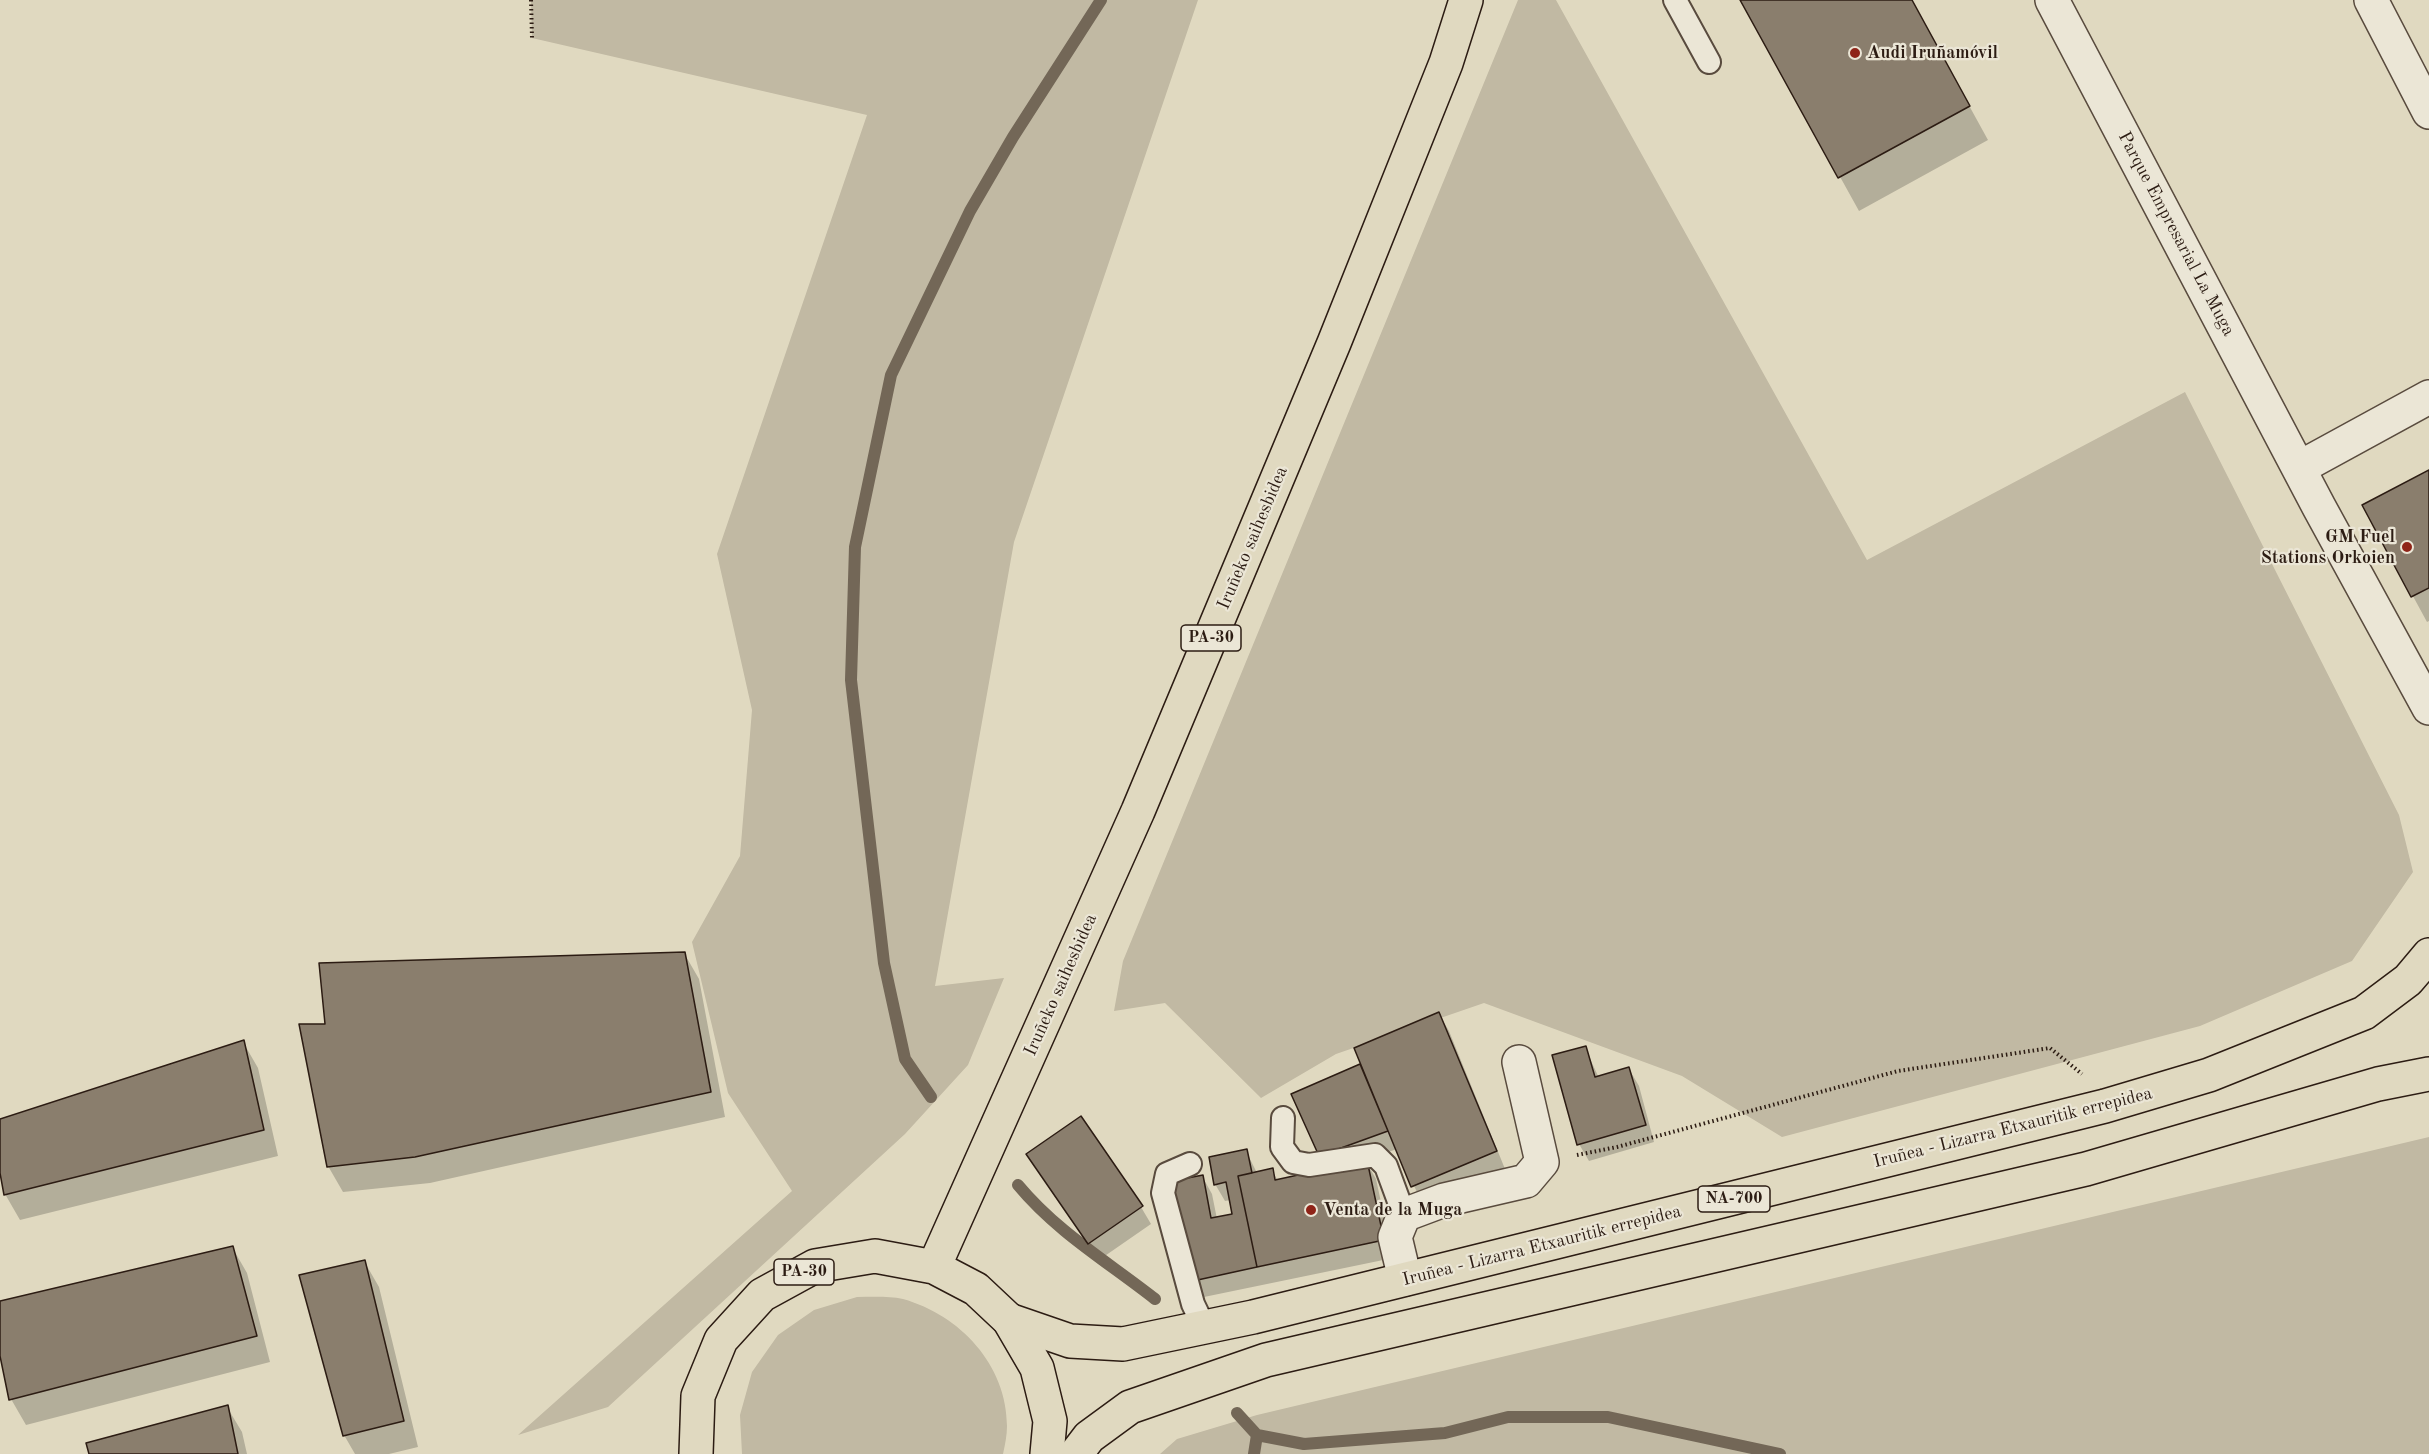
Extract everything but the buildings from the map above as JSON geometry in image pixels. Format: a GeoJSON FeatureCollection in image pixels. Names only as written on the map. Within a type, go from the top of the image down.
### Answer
{"type":"FeatureCollection","features":[{"type":"Feature","properties":{"kind":"main road","name":"Iruñeko saihesbidea"},"geometry":{"type":"LineString","coordinates":[[934,1267],[1148,789],[1334,343],[1446,63],[1466,0]]}},
{"type":"Feature","properties":{"kind":"main road","name":"Iruñea - Lizarra Etxauritik errepidea"},"geometry":{"type":"LineString","coordinates":[[1009,1320],[1070,1341],[1123,1344],[1405,1279],[2105,1106],[2209,1075],[2364,1013],[2408,980],[2429,955]]}},
{"type":"Feature","properties":{"kind":"main road"},"geometry":{"type":"LineString","coordinates":[[1076,1454],[1089,1437],[1130,1407],[1266,1360],[2086,1169],[2378,1084],[2429,1074]]}},
{"type":"Feature","properties":{"kind":"main road","name":"PA-30"},"geometry":{"type":"LineString","coordinates":[[696,1454],[698,1396],[721,1340],[762,1295],[815,1266],[874,1256],[934,1267],[976,1289],[1009,1320],[1037,1368],[1050,1421],[1047,1454]]}},
{"type":"Feature","properties":{"kind":"street","name":"Parque Empresarial La Muga"},"geometry":{"type":"LineString","coordinates":[[2052,0],[2299,468],[2429,708]]}},
{"type":"Feature","properties":{"kind":"street"},"geometry":{"type":"LineString","coordinates":[[2371,0],[2429,112]]}},
{"type":"Feature","properties":{"kind":"street"},"geometry":{"type":"LineString","coordinates":[[2299,468],[2429,397]]}},
{"type":"Feature","properties":{"kind":"street"},"geometry":{"type":"LineString","coordinates":[[1405,1279],[1395,1237],[1404,1215],[1444,1200],[1526,1181],[1542,1162],[1519,1062]]}},
{"type":"Feature","properties":{"kind":"lane"},"geometry":{"type":"LineString","coordinates":[[1675,0],[1709,62]]}},
{"type":"Feature","properties":{"kind":"lane"},"geometry":{"type":"LineString","coordinates":[[1283,1118],[1282,1147],[1293,1162],[1309,1164],[1375,1155],[1386,1166],[1404,1215]]}},
{"type":"Feature","properties":{"kind":"lane"},"geometry":{"type":"LineString","coordinates":[[1190,1164],[1167,1174],[1163,1193],[1193,1304],[1204,1327]]}},
{"type":"Feature","properties":{"kind":"path"},"geometry":{"type":"LineString","coordinates":[[531,0],[532,38]]}},
{"type":"Feature","properties":{"kind":"path"},"geometry":{"type":"LineString","coordinates":[[1542,1162],[1617,1147],[1898,1071],[2050,1048],[2082,1073],[2105,1106]]}},
{"type":"Feature","properties":{"kind":"shaded area"},"geometry":{"type":"Polygon","coordinates":[[[531,0],[1198,0],[1014,542],[935,986],[1004,978],[968,1065],[905,1134],[608,1407],[518,1435],[792,1191],[728,1093],[692,942],[740,856],[752,710],[717,554],[867,115],[532,38],[531,0]]]}},
{"type":"Feature","properties":{"kind":"shaded area"},"geometry":{"type":"Polygon","coordinates":[[[1518,0],[1556,0],[1867,560],[2185,392],[2399,815],[2413,872],[2352,961],[2200,1026],[1782,1137],[1682,1076],[1484,1003],[1336,1054],[1261,1098],[1165,1003],[1114,1011],[1123,961],[1518,0]]]}},
{"type":"Feature","properties":{"kind":"shaded area"},"geometry":{"type":"Polygon","coordinates":[[[2429,1137],[2429,1454],[1160,1454],[1177,1439],[1257,1415],[2429,1137]]]}},
{"type":"Feature","properties":{"kind":"shaded area"},"geometry":{"type":"Polygon","coordinates":[[[857,1297],[898,1298],[924,1307],[961,1330],[976,1346],[989,1363],[999,1383],[1005,1404],[1007,1429],[1003,1454],[742,1454],[740,1415],[752,1372],[778,1335],[814,1310],[857,1297]]]}},
{"type":"Feature","properties":{"kind":"waterway"},"geometry":{"type":"LineString","coordinates":[[931,1097],[905,1059],[884,963],[851,680],[855,547],[891,375],[970,211],[1013,137],[1101,0]]}},
{"type":"Feature","properties":{"kind":"waterway"},"geometry":{"type":"LineString","coordinates":[[1018,1185],[1066,1232],[1155,1299]]}},
{"type":"Feature","properties":{"kind":"waterway"},"geometry":{"type":"LineString","coordinates":[[1237,1413],[1257,1435],[1304,1444],[1445,1433],[1508,1417],[1608,1417],[1780,1454]]}},
{"type":"Feature","properties":{"kind":"waterway"},"geometry":{"type":"LineString","coordinates":[[1254,1454],[1257,1435]]}},
{"type":"Feature","properties":{"kind":"place","name":"Audi Iruñamóvil"},"geometry":{"type":"Point","coordinates":[1855,53]}},
{"type":"Feature","properties":{"kind":"place","name":"GM Fuel Stations Orkoien"},"geometry":{"type":"Point","coordinates":[2407,547]}},
{"type":"Feature","properties":{"kind":"place","name":"Venta de la Muga"},"geometry":{"type":"Point","coordinates":[1311,1210]}}]}
